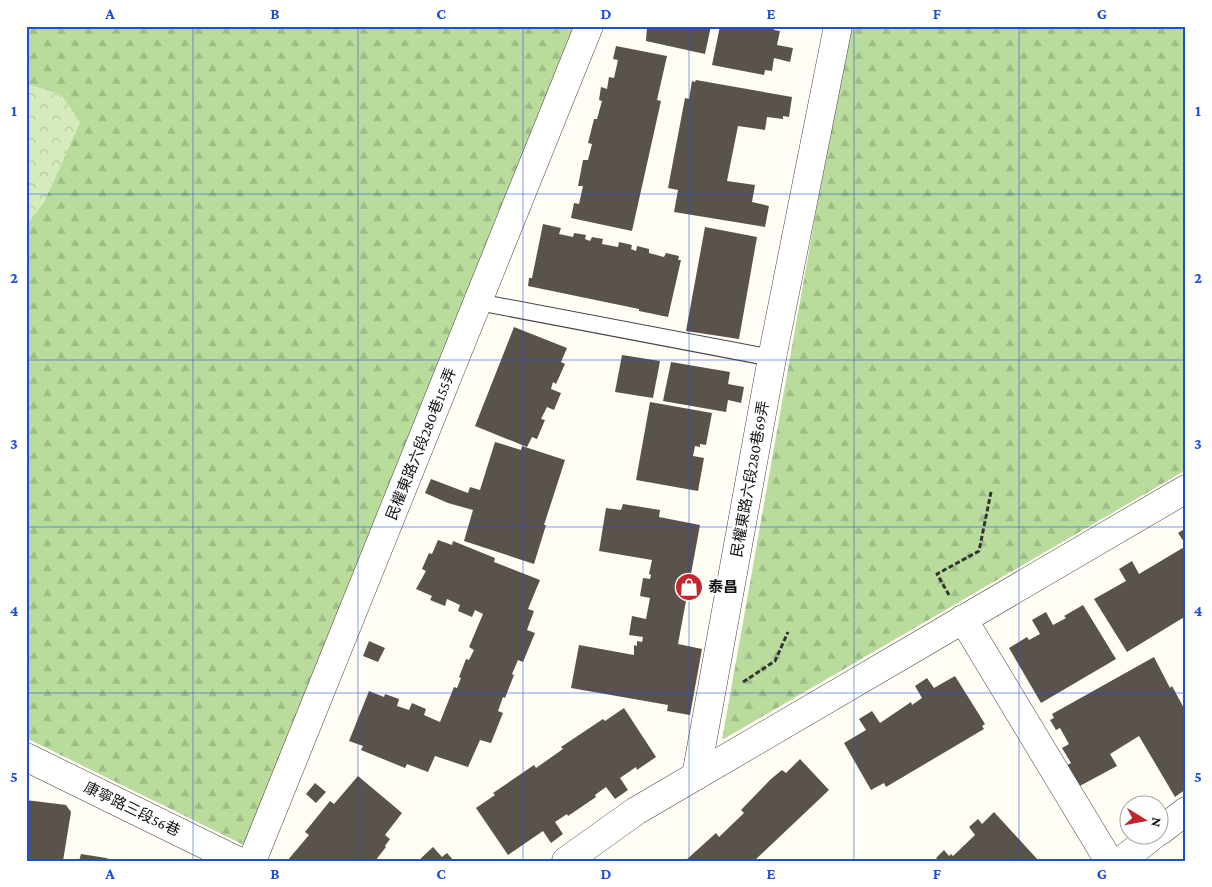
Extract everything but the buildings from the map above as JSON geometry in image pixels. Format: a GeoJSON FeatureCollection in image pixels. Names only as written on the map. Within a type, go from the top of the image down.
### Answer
{"type":"FeatureCollection","features":[{"type":"Feature","properties":{"kind":"street","name":"民權東路六段280巷155弄"},"geometry":{"type":"LineString","coordinates":[[252,861],[589,26]]}},
{"type":"Feature","properties":{"kind":"street","name":"民權東路六段280巷69弄"},"geometry":{"type":"LineString","coordinates":[[696,776],[772,358],[838,26]]}},
{"type":"Feature","properties":{"kind":"street"},"geometry":{"type":"LineString","coordinates":[[566,861],[636,811],[1186,489]]}},
{"type":"Feature","properties":{"kind":"street"},"geometry":{"type":"LineString","coordinates":[[963,619],[1109,861]]}},
{"type":"Feature","properties":{"kind":"street","name":"康寧路三段56巷"},"geometry":{"type":"LineString","coordinates":[[26,757],[238,861]]}},
{"type":"Feature","properties":{"kind":"street"},"geometry":{"type":"LineString","coordinates":[[1170,823],[1186,811]]}},
{"type":"Feature","properties":{"kind":"street"},"geometry":{"type":"LineString","coordinates":[[1122,861],[1143,844]]}},
{"type":"Feature","properties":{"kind":"lane"},"geometry":{"type":"LineString","coordinates":[[478,302],[772,358]]}},
{"type":"Feature","properties":{"kind":"path"},"geometry":{"type":"LineString","coordinates":[[963,619],[937,574],[979,551],[991,492]]}},
{"type":"Feature","properties":{"kind":"path"},"geometry":{"type":"LineString","coordinates":[[709,704],[775,661],[788,632]]}},
{"type":"Feature","properties":{"kind":"green space"},"geometry":{"type":"Polygon","coordinates":[[[26,26],[576,26],[248,847],[26,738],[26,225],[44,202],[80,122],[61,95],[26,84],[26,26]]]}},
{"type":"Feature","properties":{"kind":"green space"},"geometry":{"type":"Polygon","coordinates":[[[849,26],[1186,26],[1186,470],[722,740],[849,26]]]}},
{"type":"Feature","properties":{"kind":"green space"},"geometry":{"type":"Polygon","coordinates":[[[26,84],[61,95],[80,122],[44,202],[26,225],[26,84]]]}},
{"type":"Feature","properties":{"kind":"place","name":"泰昌"},"geometry":{"type":"Point","coordinates":[689,587]}}]}
